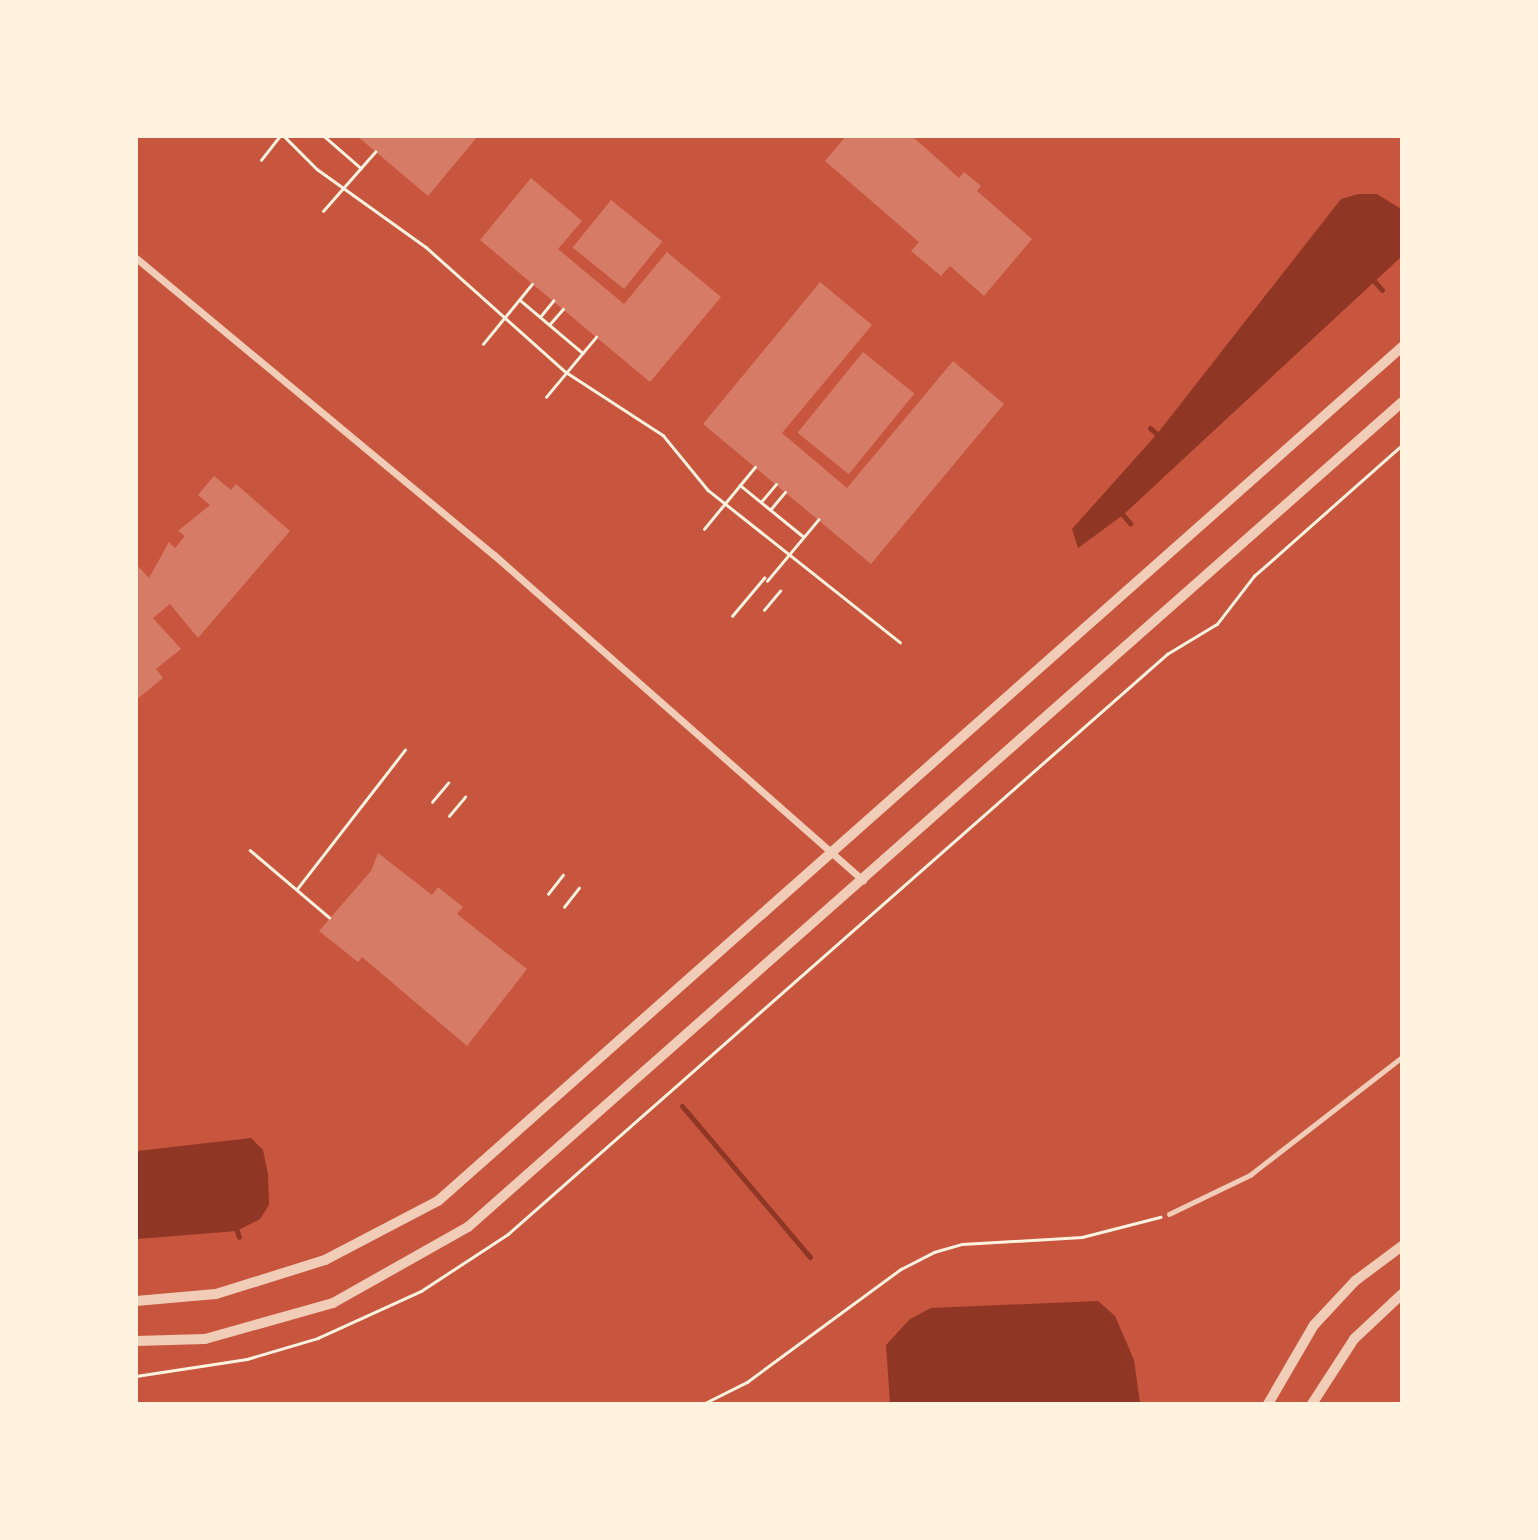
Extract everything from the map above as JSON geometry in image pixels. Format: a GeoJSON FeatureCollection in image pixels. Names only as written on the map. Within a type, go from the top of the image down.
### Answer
{"type":"FeatureCollection","features":[{"type":"Feature","properties":{"kind":"street"},"geometry":{"type":"LineString","coordinates":[[136,258],[494,555],[864,881]]}},
{"type":"Feature","properties":{"kind":"street"},"geometry":{"type":"LineString","coordinates":[[136,1301],[216,1294],[325,1261],[438,1201],[1402,347]]}},
{"type":"Feature","properties":{"kind":"street"},"geometry":{"type":"LineString","coordinates":[[136,1341],[205,1339],[333,1303],[468,1227],[864,881],[1402,402]]}},
{"type":"Feature","properties":{"kind":"street"},"geometry":{"type":"LineString","coordinates":[[1268,1404],[1303,1339],[1329,1307],[1402,1247]]}},
{"type":"Feature","properties":{"kind":"street"},"geometry":{"type":"LineString","coordinates":[[1312,1404],[1354,1339],[1402,1294]]}},
{"type":"Feature","properties":{"kind":"lane"},"geometry":{"type":"LineString","coordinates":[[1169,1214],[1250,1175],[1402,1058]]}},
{"type":"Feature","properties":{"kind":"path"},"geometry":{"type":"LineString","coordinates":[[261,160],[282,136],[344,188],[426,247],[566,372],[663,435],[724,504],[900,642]]}},
{"type":"Feature","properties":{"kind":"path"},"geometry":{"type":"LineString","coordinates":[[324,136],[361,168]]}},
{"type":"Feature","properties":{"kind":"path"},"geometry":{"type":"LineString","coordinates":[[323,211],[374,152]]}},
{"type":"Feature","properties":{"kind":"path"},"geometry":{"type":"LineString","coordinates":[[483,344],[533,284]]}},
{"type":"Feature","properties":{"kind":"path"},"geometry":{"type":"LineString","coordinates":[[520,300],[583,353]]}},
{"type":"Feature","properties":{"kind":"path"},"geometry":{"type":"LineString","coordinates":[[540,317],[553,301]]}},
{"type":"Feature","properties":{"kind":"path"},"geometry":{"type":"LineString","coordinates":[[550,325],[563,309]]}},
{"type":"Feature","properties":{"kind":"path"},"geometry":{"type":"LineString","coordinates":[[546,397],[596,337]]}},
{"type":"Feature","properties":{"kind":"path"},"geometry":{"type":"LineString","coordinates":[[136,1376],[247,1359],[318,1338],[421,1291],[508,1234],[1167,654],[1217,624],[1254,576],[1402,445]]}},
{"type":"Feature","properties":{"kind":"path"},"geometry":{"type":"LineString","coordinates":[[704,529],[755,467]]}},
{"type":"Feature","properties":{"kind":"path"},"geometry":{"type":"LineString","coordinates":[[761,502],[776,484]]}},
{"type":"Feature","properties":{"kind":"path"},"geometry":{"type":"LineString","coordinates":[[740,485],[804,537]]}},
{"type":"Feature","properties":{"kind":"path"},"geometry":{"type":"LineString","coordinates":[[770,510],[785,492]]}},
{"type":"Feature","properties":{"kind":"path"},"geometry":{"type":"LineString","coordinates":[[732,616],[818,520]]}},
{"type":"Feature","properties":{"kind":"path"},"geometry":{"type":"LineString","coordinates":[[764,610],[780,591]]}},
{"type":"Feature","properties":{"kind":"path"},"geometry":{"type":"LineString","coordinates":[[297,889],[405,750]]}},
{"type":"Feature","properties":{"kind":"path"},"geometry":{"type":"LineString","coordinates":[[432,802],[448,783]]}},
{"type":"Feature","properties":{"kind":"path"},"geometry":{"type":"LineString","coordinates":[[449,816],[465,797]]}},
{"type":"Feature","properties":{"kind":"path"},"geometry":{"type":"LineString","coordinates":[[250,849],[329,917]]}},
{"type":"Feature","properties":{"kind":"path"},"geometry":{"type":"LineString","coordinates":[[548,894],[563,875]]}},
{"type":"Feature","properties":{"kind":"path"},"geometry":{"type":"LineString","coordinates":[[564,907],[579,888]]}},
{"type":"Feature","properties":{"kind":"path"},"geometry":{"type":"LineString","coordinates":[[703,1404],[747,1382],[901,1269],[934,1252],[962,1244],[1082,1237],[1169,1214]]}},
{"type":"Feature","properties":{"kind":"shaded area"},"geometry":{"type":"Polygon","coordinates":[[[1358,194],[1377,194],[1401,209],[1401,257],[1123,515],[1078,548],[1072,529],[1157,434],[1341,199],[1358,194]]]}},
{"type":"Feature","properties":{"kind":"shaded area"},"geometry":{"type":"Polygon","coordinates":[[[251,1138],[263,1150],[268,1174],[269,1205],[260,1219],[237,1231],[137,1239],[137,1151],[251,1138]]]}},
{"type":"Feature","properties":{"kind":"shaded area"},"geometry":{"type":"Polygon","coordinates":[[[1098,1301],[1115,1316],[1134,1360],[1140,1403],[890,1403],[886,1345],[910,1319],[931,1308],[1098,1301]]]}},
{"type":"Feature","properties":{"kind":"building"},"geometry":{"type":"Polygon","coordinates":[[[357,136],[478,136],[428,196],[357,136]]]}},
{"type":"Feature","properties":{"kind":"building"},"geometry":{"type":"Polygon","coordinates":[[[846,136],[912,136],[959,178],[964,172],[981,186],[977,191],[1032,239],[984,296],[950,266],[941,276],[911,251],[919,242],[825,161],[846,136]]]}},
{"type":"Feature","properties":{"kind":"building"},"geometry":{"type":"Polygon","coordinates":[[[531,178],[582,221],[558,249],[624,304],[667,252],[721,297],[650,382],[480,240],[531,178]]]}},
{"type":"Feature","properties":{"kind":"building"},"geometry":{"type":"Polygon","coordinates":[[[611,200],[662,242],[624,289],[573,247],[611,200]]]}},
{"type":"Feature","properties":{"kind":"building"},"geometry":{"type":"Polygon","coordinates":[[[820,282],[872,325],[782,433],[847,488],[953,361],[1004,404],[871,564],[703,424],[820,282]]]}},
{"type":"Feature","properties":{"kind":"building"},"geometry":{"type":"Polygon","coordinates":[[[863,352],[914,394],[849,474],[798,433],[863,352]]]}},
{"type":"Feature","properties":{"kind":"building"},"geometry":{"type":"Polygon","coordinates":[[[214,476],[231,490],[236,484],[290,531],[198,638],[170,604],[153,618],[181,649],[156,669],[163,678],[136,700],[136,564],[149,578],[169,542],[175,548],[185,536],[178,531],[210,505],[198,495],[214,476]]]}},
{"type":"Feature","properties":{"kind":"building"},"geometry":{"type":"Polygon","coordinates":[[[378,853],[432,895],[438,887],[463,907],[457,914],[527,969],[467,1046],[362,957],[358,962],[319,931],[371,871],[378,853]]]}},
{"type":"Feature","properties":{"kind":"waterway"},"geometry":{"type":"LineString","coordinates":[[1374,281],[1382,290]]}},
{"type":"Feature","properties":{"kind":"waterway"},"geometry":{"type":"LineString","coordinates":[[1150,428],[1157,434]]}},
{"type":"Feature","properties":{"kind":"waterway"},"geometry":{"type":"LineString","coordinates":[[1123,515],[1130,523]]}},
{"type":"Feature","properties":{"kind":"waterway"},"geometry":{"type":"LineString","coordinates":[[682,1106],[810,1257]]}},
{"type":"Feature","properties":{"kind":"waterway"},"geometry":{"type":"LineString","coordinates":[[237,1231],[239,1237]]}}]}
